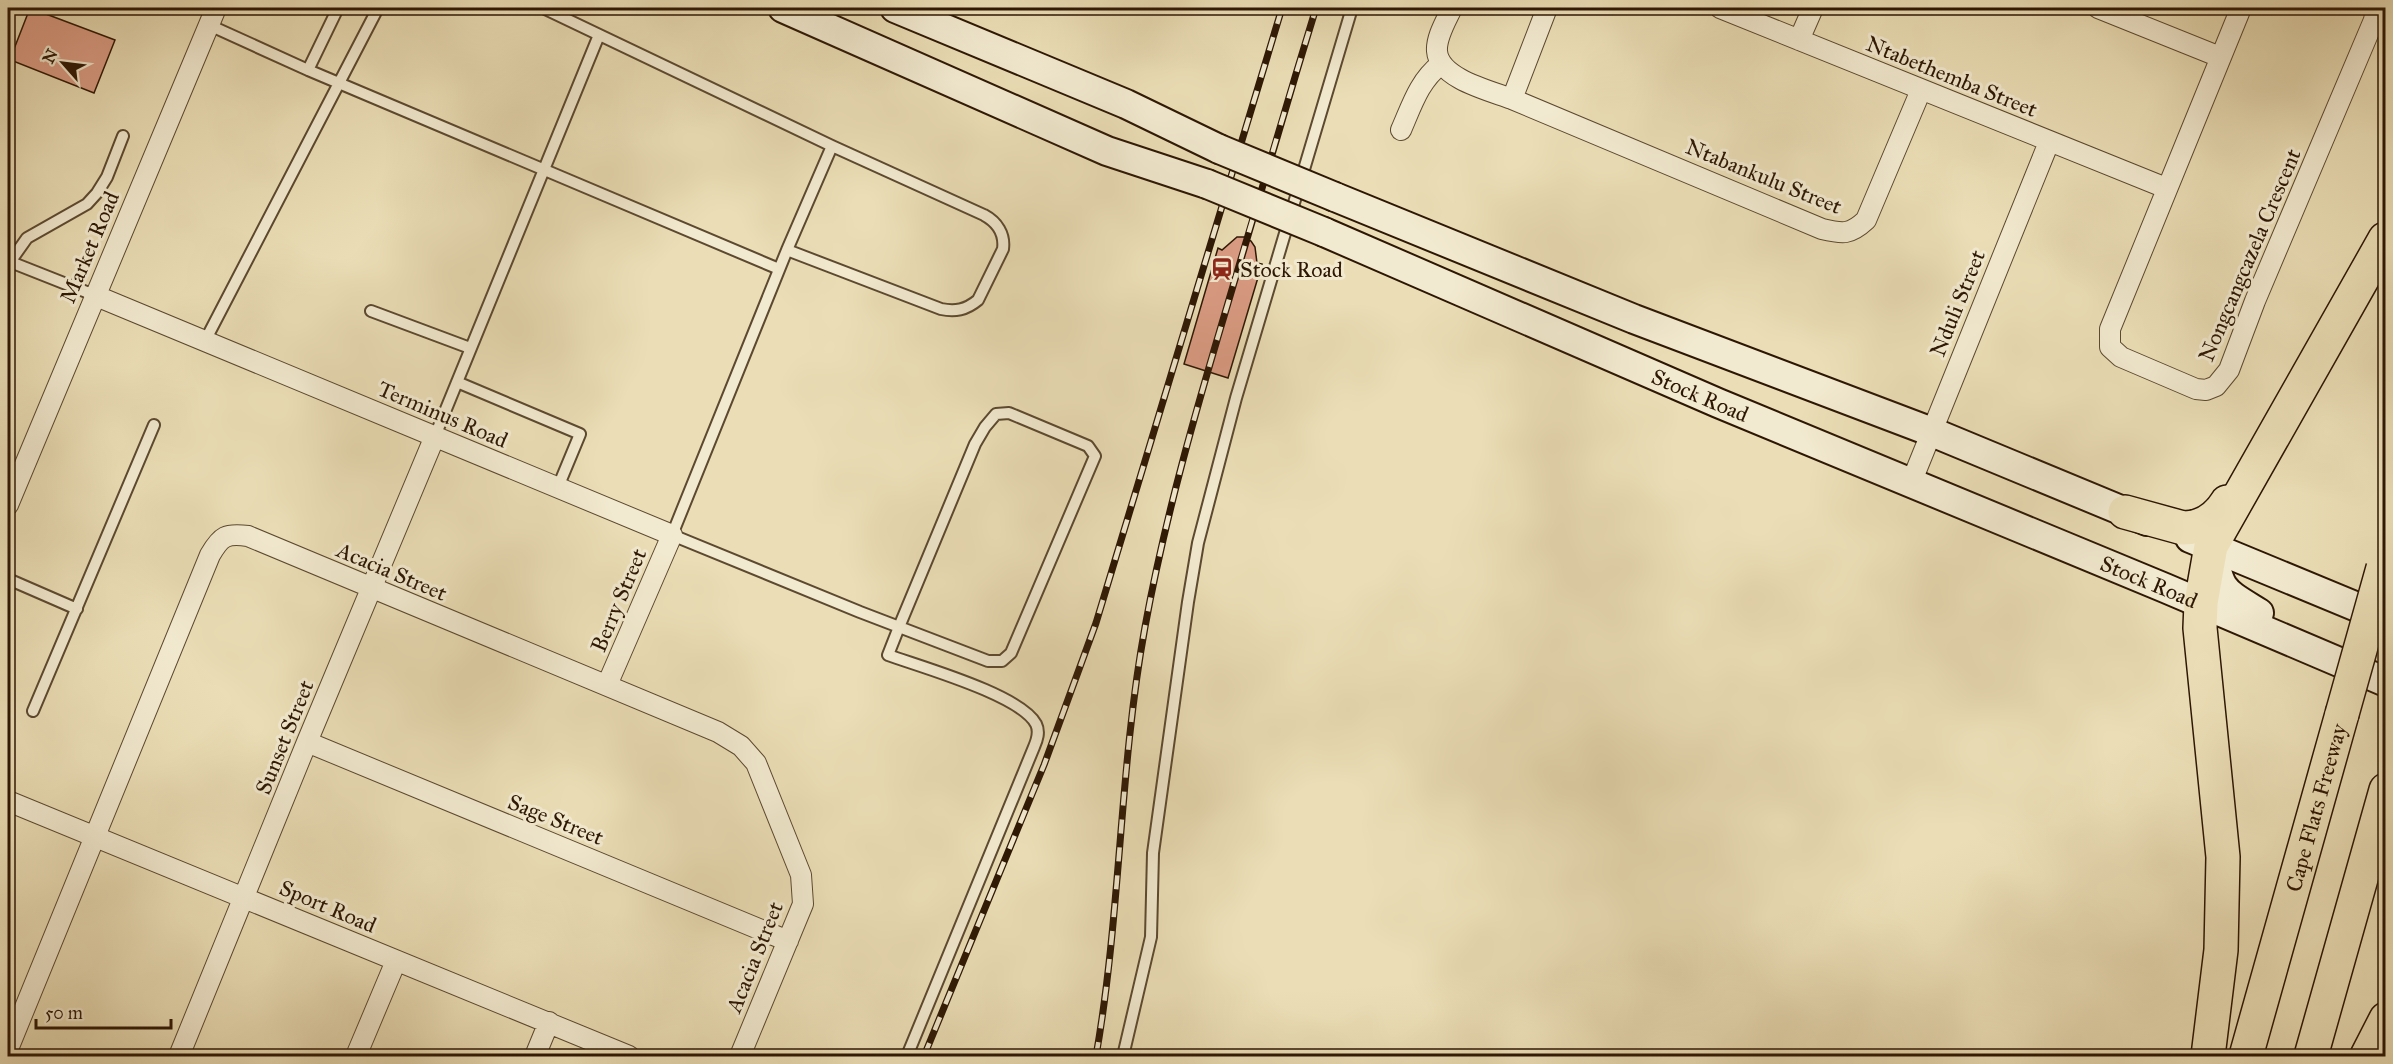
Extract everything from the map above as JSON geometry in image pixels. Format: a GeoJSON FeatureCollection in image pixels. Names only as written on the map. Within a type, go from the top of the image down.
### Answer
{"type":"FeatureCollection","features":[{"type":"Feature","properties":{"kind":"highway"},"geometry":{"type":"LineString","coordinates":[[2125,512],[2183,528],[2193,528],[2209,521],[2221,512],[2385,238]]}},
{"type":"Feature","properties":{"kind":"highway"},"geometry":{"type":"LineString","coordinates":[[2208,1056],[2221,950],[2223,857],[2200,628],[2200,603],[2211,546],[2385,238]]}},
{"type":"Feature","properties":{"kind":"highway","name":"Cape Flats Freeway"},"geometry":{"type":"LineString","coordinates":[[2246,1056],[2384,563]]}},
{"type":"Feature","properties":{"kind":"highway"},"geometry":{"type":"LineString","coordinates":[[2311,1056],[2385,790]]}},
{"type":"Feature","properties":{"kind":"highway"},"geometry":{"type":"LineString","coordinates":[[2367,1056],[2385,1019]]}},
{"type":"Feature","properties":{"kind":"main road","name":"Stock Road"},"geometry":{"type":"LineString","coordinates":[[783,8],[1107,151],[1207,184],[1324,232],[1697,394],[2385,682]]}},
{"type":"Feature","properties":{"kind":"main road","name":"Stock Road"},"geometry":{"type":"LineString","coordinates":[[895,8],[1126,104],[1219,149],[1335,197],[1634,319],[1932,432],[2385,619]]}},
{"type":"Feature","properties":{"kind":"main road"},"geometry":{"type":"LineString","coordinates":[[2211,546],[2217,575],[2225,591],[2259,613],[2385,668]]}},
{"type":"Feature","properties":{"kind":"street"},"geometry":{"type":"LineString","coordinates":[[1401,130],[1428,74],[1441,64],[1437,52],[1439,38],[1452,8]]}},
{"type":"Feature","properties":{"kind":"street"},"geometry":{"type":"LineString","coordinates":[[1512,99],[1547,8]]}},
{"type":"Feature","properties":{"kind":"street","name":"Ntabethemba Street"},"geometry":{"type":"LineString","coordinates":[[1720,8],[2166,188]]}},
{"type":"Feature","properties":{"kind":"street"},"geometry":{"type":"LineString","coordinates":[[1799,40],[1813,8]]}},
{"type":"Feature","properties":{"kind":"street"},"geometry":{"type":"LineString","coordinates":[[2098,8],[2220,57]]}},
{"type":"Feature","properties":{"kind":"street"},"geometry":{"type":"LineString","coordinates":[[2166,188],[2241,8]]}},
{"type":"Feature","properties":{"kind":"street","name":"Nongcangcazela Crescent"},"geometry":{"type":"LineString","coordinates":[[2166,188],[2110,329],[2110,347],[2121,357],[2196,389],[2206,390],[2216,386],[2229,370],[2374,20],[2376,8]]}},
{"type":"Feature","properties":{"kind":"street","name":"Market Road"},"geometry":{"type":"LineString","coordinates":[[8,505],[213,16]]}},
{"type":"Feature","properties":{"kind":"street","name":"Ntabankulu Street"},"geometry":{"type":"LineString","coordinates":[[1441,64],[1468,83],[1512,99],[1822,229],[1840,233],[1854,231],[1866,220],[1922,90]]}},
{"type":"Feature","properties":{"kind":"street","name":"Nduli Street"},"geometry":{"type":"LineString","coordinates":[[1911,483],[2049,142]]}},
{"type":"Feature","properties":{"kind":"street","name":"Terminus Road"},"geometry":{"type":"LineString","coordinates":[[94,296],[672,535]]}},
{"type":"Feature","properties":{"kind":"street","name":"Sunset Street"},"geometry":{"type":"LineString","coordinates":[[179,1056],[435,436]]}},
{"type":"Feature","properties":{"kind":"street","name":"Acacia Street"},"geometry":{"type":"LineString","coordinates":[[8,1049],[205,565],[217,542],[232,534],[248,536],[607,685],[718,732],[741,746],[756,763],[801,875],[803,904],[740,1056]]}},
{"type":"Feature","properties":{"kind":"street","name":"Berry Street"},"geometry":{"type":"LineString","coordinates":[[607,685],[672,535]]}},
{"type":"Feature","properties":{"kind":"street","name":"Sage Street"},"geometry":{"type":"LineString","coordinates":[[307,742],[788,941]]}},
{"type":"Feature","properties":{"kind":"street","name":"Sport Road"},"geometry":{"type":"LineString","coordinates":[[8,801],[629,1056]]}},
{"type":"Feature","properties":{"kind":"street"},"geometry":{"type":"LineString","coordinates":[[356,1056],[396,961]]}},
{"type":"Feature","properties":{"kind":"street"},"geometry":{"type":"LineString","coordinates":[[535,1056],[549,1022]]}},
{"type":"Feature","properties":{"kind":"lane"},"geometry":{"type":"LineString","coordinates":[[308,69],[338,8]]}},
{"type":"Feature","properties":{"kind":"lane"},"geometry":{"type":"LineString","coordinates":[[205,341],[378,8]]}},
{"type":"Feature","properties":{"kind":"lane"},"geometry":{"type":"LineString","coordinates":[[543,8],[991,219],[1004,240],[1003,249],[978,300],[972,305],[952,311],[941,309],[787,250]]}},
{"type":"Feature","properties":{"kind":"lane"},"geometry":{"type":"LineString","coordinates":[[1123,1056],[1151,937],[1153,853],[1186,613],[1198,543],[1236,398],[1353,8]]}},
{"type":"Feature","properties":{"kind":"lane"},"geometry":{"type":"LineString","coordinates":[[213,16],[308,69],[779,269]]}},
{"type":"Feature","properties":{"kind":"lane"},"geometry":{"type":"LineString","coordinates":[[435,436],[599,35]]}},
{"type":"Feature","properties":{"kind":"lane"},"geometry":{"type":"LineString","coordinates":[[9,261],[27,238],[87,204],[98,193],[107,177],[123,136]]}},
{"type":"Feature","properties":{"kind":"lane"},"geometry":{"type":"LineString","coordinates":[[672,535],[779,269],[832,146]]}},
{"type":"Feature","properties":{"kind":"lane","name":"Terminus Road"},"geometry":{"type":"LineString","coordinates":[[9,261],[94,296]]}},
{"type":"Feature","properties":{"kind":"lane"},"geometry":{"type":"LineString","coordinates":[[371,311],[470,348]]}},
{"type":"Feature","properties":{"kind":"lane"},"geometry":{"type":"LineString","coordinates":[[457,382],[580,434],[558,487]]}},
{"type":"Feature","properties":{"kind":"lane"},"geometry":{"type":"LineString","coordinates":[[899,627],[988,661],[1002,661],[1008,657],[1095,456],[1091,448],[1009,413],[996,414],[975,444],[899,627],[888,655],[1005,699],[1033,719],[1038,729],[1034,747],[907,1056]]}},
{"type":"Feature","properties":{"kind":"lane"},"geometry":{"type":"LineString","coordinates":[[33,711],[154,425]]}},
{"type":"Feature","properties":{"kind":"lane","name":"Terminus Road"},"geometry":{"type":"LineString","coordinates":[[672,535],[899,627]]}},
{"type":"Feature","properties":{"kind":"lane"},"geometry":{"type":"LineString","coordinates":[[8,579],[77,609]]}},
{"type":"Feature","properties":{"kind":"building"},"geometry":{"type":"Polygon","coordinates":[[[30,8],[115,40],[94,93],[8,59],[8,49],[14,49],[30,8]]]}},
{"type":"Feature","properties":{"kind":"building"},"geometry":{"type":"Polygon","coordinates":[[[1237,237],[1244,237],[1251,241],[1255,247],[1257,263],[1262,264],[1228,378],[1184,364],[1218,248],[1222,250],[1237,237]]]}},
{"type":"Feature","properties":{"kind":"railway"},"geometry":{"type":"LineString","coordinates":[[924,1056],[1044,765],[1096,623],[1282,8]]}},
{"type":"Feature","properties":{"kind":"railway"},"geometry":{"type":"LineString","coordinates":[[1096,1056],[1111,949],[1136,680],[1153,586],[1193,424],[1316,8]]}},
{"type":"Feature","properties":{"kind":"place","name":"Stock Road"},"geometry":{"type":"Point","coordinates":[1222,269]}}]}
